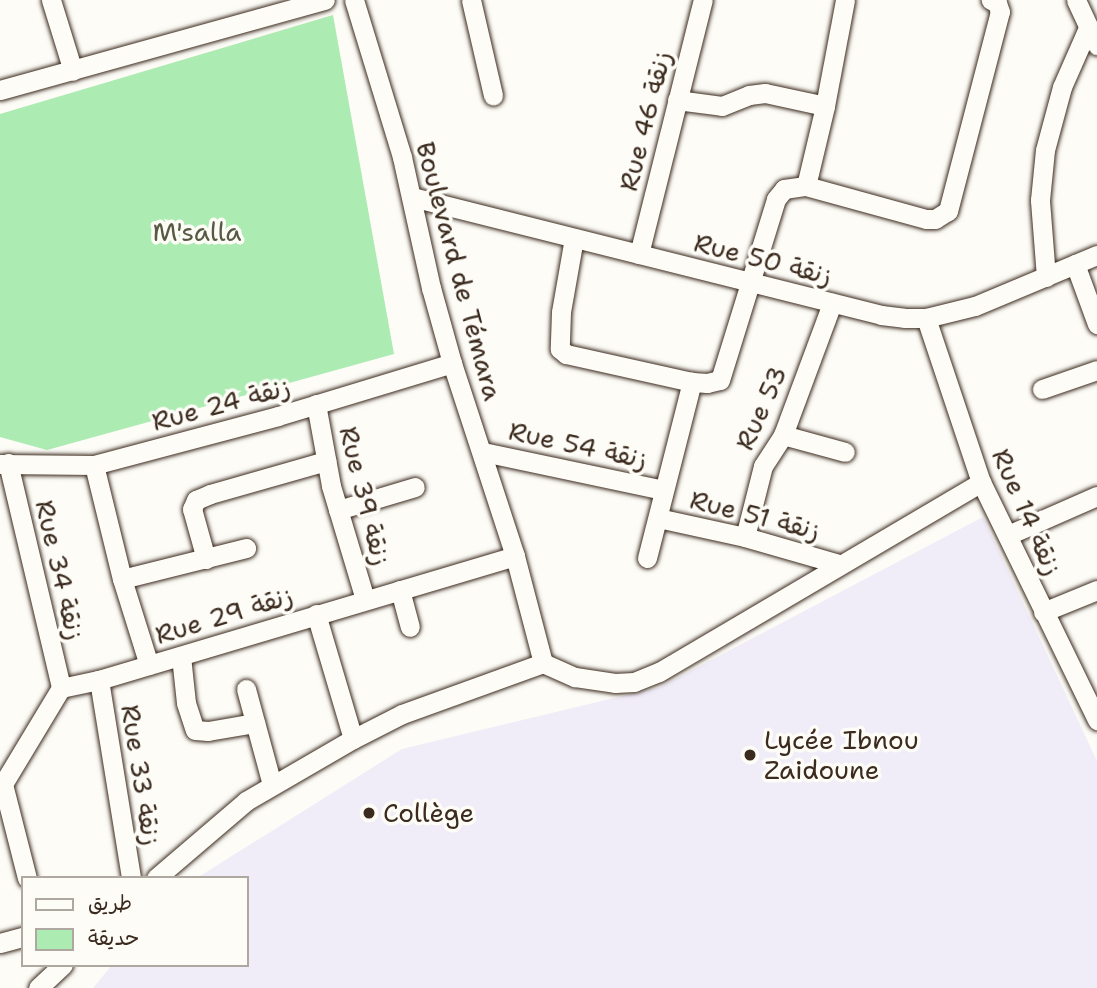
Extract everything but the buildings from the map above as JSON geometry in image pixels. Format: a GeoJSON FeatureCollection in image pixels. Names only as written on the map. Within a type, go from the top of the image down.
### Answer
{"type":"FeatureCollection","features":[{"type":"Feature","properties":{"kind":"street"},"geometry":{"type":"LineString","coordinates":[[51,0],[73,71]]}},
{"type":"Feature","properties":{"kind":"street"},"geometry":{"type":"LineString","coordinates":[[0,90],[325,0]]}},
{"type":"Feature","properties":{"kind":"street","name":"Boulevard de Témara"},"geometry":{"type":"LineString","coordinates":[[354,0],[412,197],[431,288],[452,363],[483,452],[543,663]]}},
{"type":"Feature","properties":{"kind":"street"},"geometry":{"type":"LineString","coordinates":[[471,0],[492,95]]}},
{"type":"Feature","properties":{"kind":"street","name":"Rue 46 زنقة"},"geometry":{"type":"LineString","coordinates":[[639,254],[703,0]]}},
{"type":"Feature","properties":{"kind":"street"},"geometry":{"type":"LineString","coordinates":[[806,186],[825,106],[845,0]]}},
{"type":"Feature","properties":{"kind":"street"},"geometry":{"type":"LineString","coordinates":[[574,238],[561,312],[560,349],[566,354],[692,382],[708,383],[720,380],[776,199],[784,189],[806,186],[926,219],[934,219],[948,211],[1000,12],[997,3],[991,0]]}},
{"type":"Feature","properties":{"kind":"street"},"geometry":{"type":"LineString","coordinates":[[1046,277],[1040,200],[1045,150],[1062,87],[1093,36],[1076,0]]}},
{"type":"Feature","properties":{"kind":"street"},"geometry":{"type":"LineString","coordinates":[[677,100],[722,106],[749,95],[765,93],[825,106]]}},
{"type":"Feature","properties":{"kind":"street","name":"Rue 50 زنقة"},"geometry":{"type":"LineString","coordinates":[[412,197],[892,317],[926,318],[975,306],[1097,255]]}},
{"type":"Feature","properties":{"kind":"street"},"geometry":{"type":"LineString","coordinates":[[1075,264],[1097,324]]}},
{"type":"Feature","properties":{"kind":"street","name":"Rue 53"},"geometry":{"type":"LineString","coordinates":[[745,537],[763,466],[783,435],[832,303]]}},
{"type":"Feature","properties":{"kind":"street","name":"Rue 14 زنقة"},"geometry":{"type":"LineString","coordinates":[[926,318],[981,482],[1097,720]]}},
{"type":"Feature","properties":{"kind":"street","name":"Rue 24 زنقة"},"geometry":{"type":"LineString","coordinates":[[4,464],[94,466],[452,363]]}},
{"type":"Feature","properties":{"kind":"street"},"geometry":{"type":"LineString","coordinates":[[1042,389],[1097,370]]}},
{"type":"Feature","properties":{"kind":"street"},"geometry":{"type":"LineString","coordinates":[[647,558],[692,382]]}},
{"type":"Feature","properties":{"kind":"street","name":"Rue 39 زنقة"},"geometry":{"type":"LineString","coordinates":[[316,404],[338,510],[365,599]]}},
{"type":"Feature","properties":{"kind":"street"},"geometry":{"type":"LineString","coordinates":[[783,435],[845,452]]}},
{"type":"Feature","properties":{"kind":"street","name":"Rue 54 زنقة"},"geometry":{"type":"LineString","coordinates":[[483,452],[663,490]]}},
{"type":"Feature","properties":{"kind":"street"},"geometry":{"type":"LineString","coordinates":[[206,559],[192,509],[196,500],[326,461]]}},
{"type":"Feature","properties":{"kind":"street","name":"Rue 34 زنقة"},"geometry":{"type":"LineString","coordinates":[[4,464],[61,688]]}},
{"type":"Feature","properties":{"kind":"street"},"geometry":{"type":"LineString","coordinates":[[94,466],[122,579],[149,665]]}},
{"type":"Feature","properties":{"kind":"street"},"geometry":{"type":"LineString","coordinates":[[158,876],[246,801],[402,714],[543,663],[592,681],[634,682],[659,672],[981,482]]}},
{"type":"Feature","properties":{"kind":"street"},"geometry":{"type":"LineString","coordinates":[[338,510],[415,487]]}},
{"type":"Feature","properties":{"kind":"street"},"geometry":{"type":"LineString","coordinates":[[1008,535],[1097,496]]}},
{"type":"Feature","properties":{"kind":"street","name":"Rue 51 زنقة"},"geometry":{"type":"LineString","coordinates":[[658,518],[745,537],[839,564]]}},
{"type":"Feature","properties":{"kind":"street"},"geometry":{"type":"LineString","coordinates":[[122,579],[246,548]]}},
{"type":"Feature","properties":{"kind":"street","name":"Rue 29 زنقة"},"geometry":{"type":"LineString","coordinates":[[61,688],[99,680],[514,556]]}},
{"type":"Feature","properties":{"kind":"street"},"geometry":{"type":"LineString","coordinates":[[400,590],[410,627]]}},
{"type":"Feature","properties":{"kind":"street"},"geometry":{"type":"LineString","coordinates":[[1043,612],[1097,590]]}},
{"type":"Feature","properties":{"kind":"street"},"geometry":{"type":"LineString","coordinates":[[316,614],[353,739]]}},
{"type":"Feature","properties":{"kind":"street"},"geometry":{"type":"LineString","coordinates":[[181,656],[186,703],[195,730],[208,731],[255,723]]}},
{"type":"Feature","properties":{"kind":"street","name":"Rue 33 زنقة"},"geometry":{"type":"LineString","coordinates":[[99,680],[131,876]]}},
{"type":"Feature","properties":{"kind":"street"},"geometry":{"type":"LineString","coordinates":[[26,876],[2,787],[61,688]]}},
{"type":"Feature","properties":{"kind":"street"},"geometry":{"type":"LineString","coordinates":[[246,689],[272,785]]}},
{"type":"Feature","properties":{"kind":"street"},"geometry":{"type":"LineString","coordinates":[[0,943],[21,938]]}},
{"type":"Feature","properties":{"kind":"street"},"geometry":{"type":"LineString","coordinates":[[38,988],[55,968]]}},
{"type":"Feature","properties":{"kind":"shaded area","name":"Lycée Ibnou Zaidoune"},"geometry":{"type":"Polygon","coordinates":[[[983,517],[1097,761],[1097,988],[93,988],[110,967],[248,967],[248,876],[200,876],[402,749],[660,687],[983,517]]]}},
{"type":"Feature","properties":{"kind":"green space","name":"M'salla"},"geometry":{"type":"Polygon","coordinates":[[[333,15],[394,354],[47,450],[0,437],[0,114],[333,15]]]}},
{"type":"Feature","properties":{"kind":"place","name":"Lycée Ibnou Zaidoune"},"geometry":{"type":"Point","coordinates":[750,755]}},
{"type":"Feature","properties":{"kind":"place","name":"Collège"},"geometry":{"type":"Point","coordinates":[369,813]}}]}
